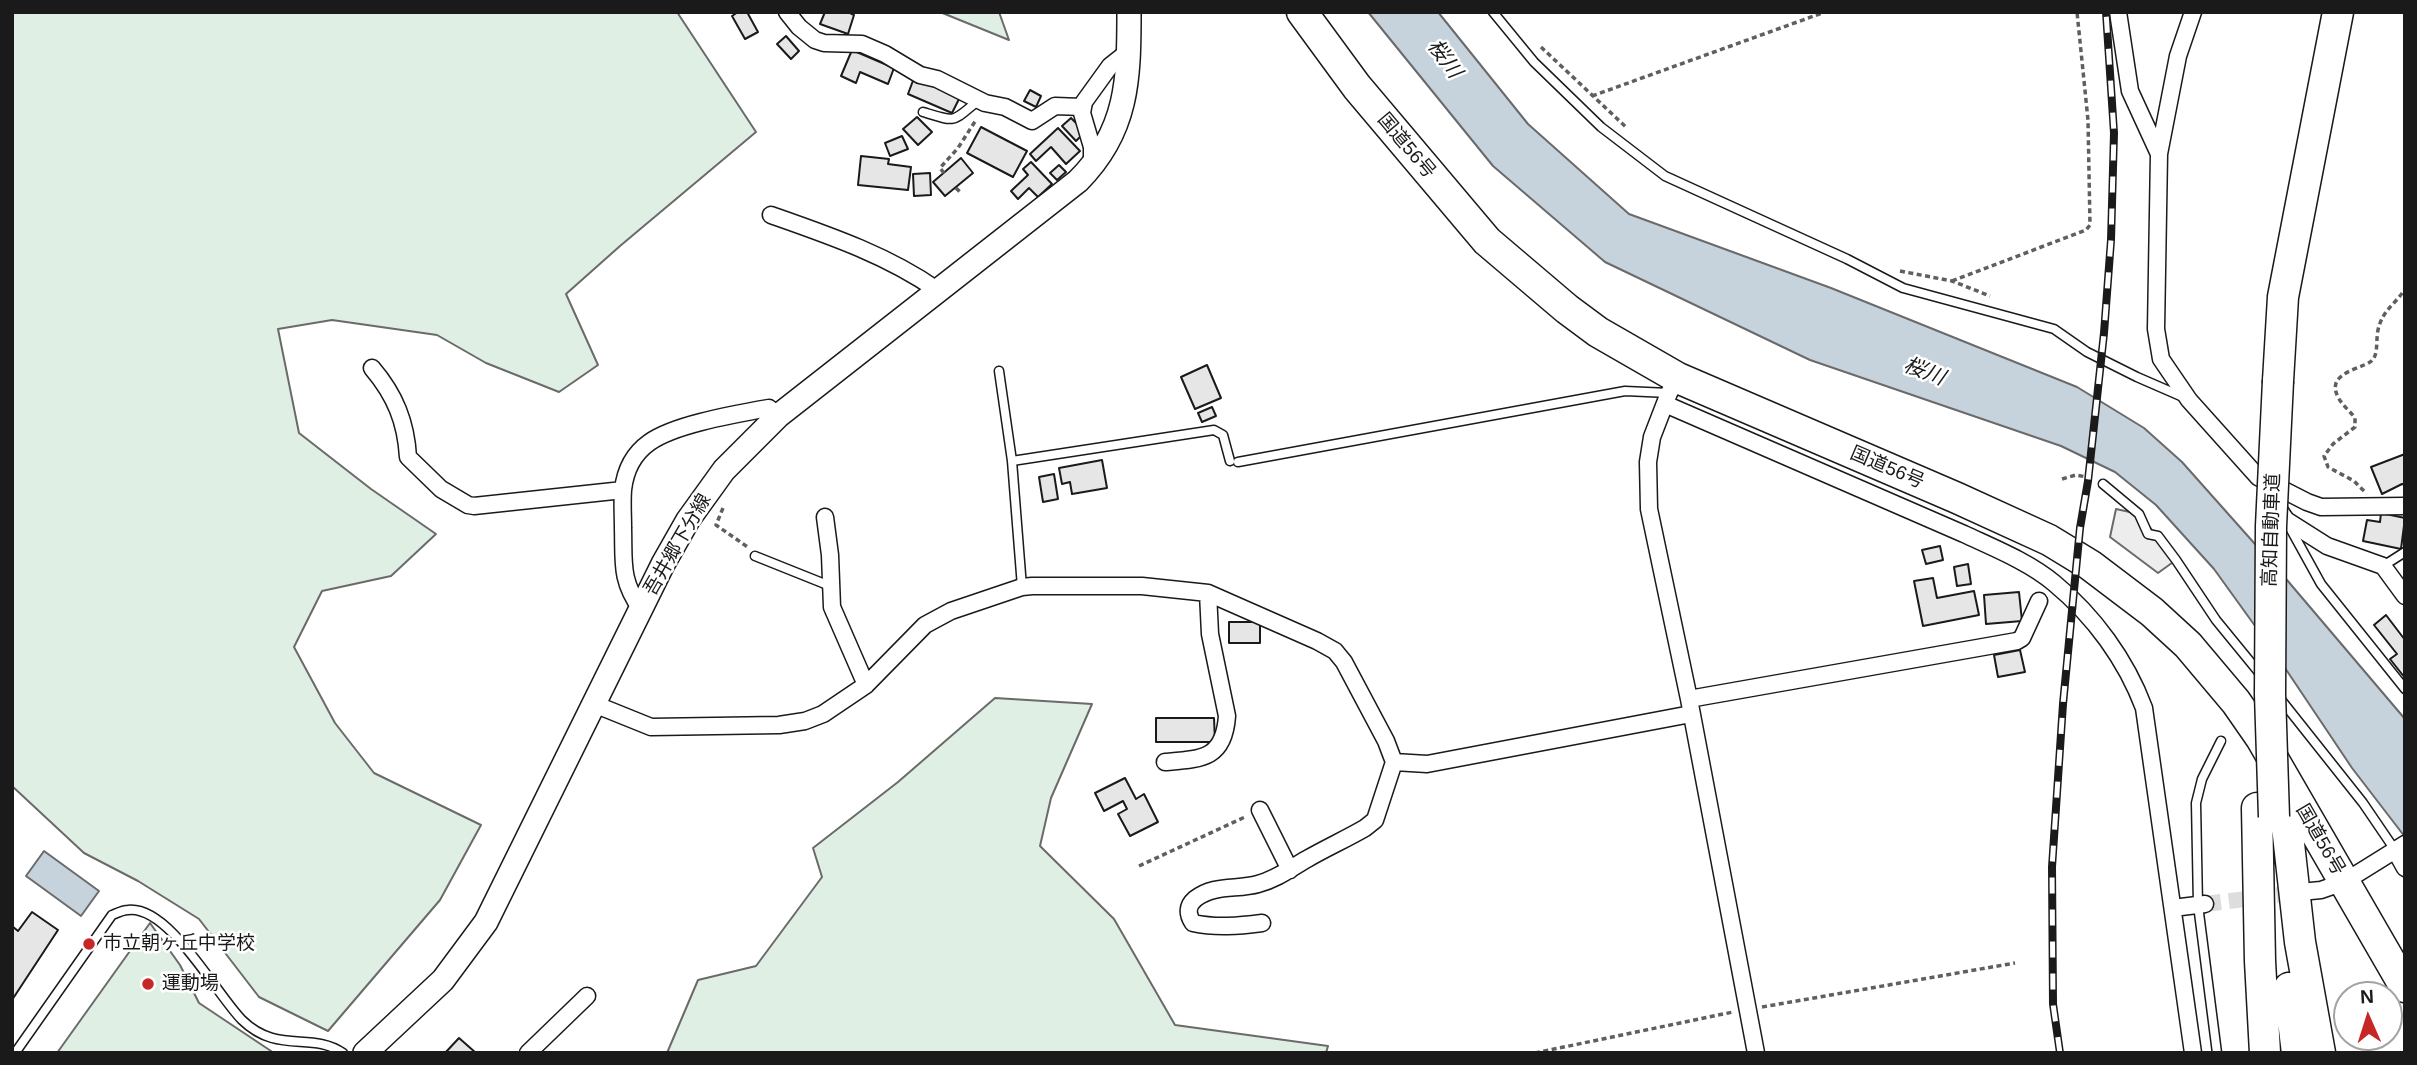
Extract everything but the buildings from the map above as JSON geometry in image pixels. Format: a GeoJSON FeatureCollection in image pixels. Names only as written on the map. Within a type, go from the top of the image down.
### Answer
{"type":"FeatureCollection","features":[{"type":"Feature","properties":{"kind":"highway","name":"国道56号"},"geometry":{"type":"LineString","coordinates":[[1302,12],[1357,86],[1487,241],[1543,290],[1671,392],[1957,498],[2037,535],[2090,565],[2123,589],[2188,645],[2236,702],[2261,738],[2405,986]]}},
{"type":"Feature","properties":{"kind":"highway","name":"高知自動車道"},"geometry":{"type":"LineString","coordinates":[[2272,811],[2271,526],[2283,297],[2338,12]]}},
{"type":"Feature","properties":{"kind":"highway"},"geometry":{"type":"LineString","coordinates":[[2272,811],[2291,893],[2320,1053]]}},
{"type":"Feature","properties":{"kind":"highway"},"geometry":{"type":"LineString","coordinates":[[2265,1053],[2260,961],[2272,811]]}},
{"type":"Feature","properties":{"kind":"highway"},"geometry":{"type":"LineString","coordinates":[[2272,811],[2297,1053]]}},
{"type":"Feature","properties":{"kind":"main road","name":"吾井郷下分線"},"geometry":{"type":"LineString","coordinates":[[365,1053],[443,980],[486,922],[676,540],[735,457],[778,416],[1078,181],[1092,166],[1112,135],[1122,108],[1129,51],[1129,12]]}},
{"type":"Feature","properties":{"kind":"street"},"geometry":{"type":"LineString","coordinates":[[787,12],[799,27],[815,40],[824,43],[862,44],[885,54],[908,70],[937,79],[982,102],[1005,107],[1032,121],[1055,106],[1082,107]]}},
{"type":"Feature","properties":{"kind":"street"},"geometry":{"type":"LineString","coordinates":[[2118,12],[2130,91],[2159,154]]}},
{"type":"Feature","properties":{"kind":"street"},"geometry":{"type":"LineString","coordinates":[[2193,12],[2178,56],[2159,154],[2156,329],[2161,359],[2189,400],[2258,477],[2313,505],[2331,508],[2405,506]]}},
{"type":"Feature","properties":{"kind":"street"},"geometry":{"type":"LineString","coordinates":[[1092,166],[1092,147],[1082,107],[1100,77],[1129,51]]}},
{"type":"Feature","properties":{"kind":"street"},"geometry":{"type":"LineString","coordinates":[[771,215],[829,235],[893,263],[937,290]]}},
{"type":"Feature","properties":{"kind":"street"},"geometry":{"type":"LineString","coordinates":[[372,368],[393,395],[407,436],[408,457],[441,489],[468,505],[623,490]]}},
{"type":"Feature","properties":{"kind":"street"},"geometry":{"type":"LineString","coordinates":[[1756,1053],[1649,509],[1648,462],[1652,437],[1671,392],[1984,543],[2047,578],[2077,606],[2123,663],[2133,679],[2144,708],[2193,1053]]}},
{"type":"Feature","properties":{"kind":"street"},"geometry":{"type":"LineString","coordinates":[[641,609],[631,596],[624,579],[623,490],[636,454],[649,441],[669,430],[735,413],[769,408],[778,416]]}},
{"type":"Feature","properties":{"kind":"street"},"geometry":{"type":"LineString","coordinates":[[2249,468],[2286,520],[2327,546],[2383,566],[2405,596]]}},
{"type":"Feature","properties":{"kind":"street"},"geometry":{"type":"LineString","coordinates":[[825,517],[832,607],[866,685]]}},
{"type":"Feature","properties":{"kind":"street"},"geometry":{"type":"LineString","coordinates":[[594,704],[651,727],[779,725],[805,722],[866,685],[925,625],[950,611],[1022,587],[1142,586],[1208,593],[1282,624],[1335,651],[1344,662],[1386,741],[1394,762],[1375,820],[1365,828],[1305,859],[1290,870],[1256,885],[1221,888],[1204,893],[1192,901],[1189,908],[1189,917],[1193,923],[1239,926],[1262,923]]}},
{"type":"Feature","properties":{"kind":"street"},"geometry":{"type":"LineString","coordinates":[[1165,762],[1207,756],[1220,745],[1226,729],[1227,716],[1210,634],[1208,593]]}},
{"type":"Feature","properties":{"kind":"street"},"geometry":{"type":"LineString","coordinates":[[1394,762],[1427,764],[1690,707],[2017,641],[2022,638],[2039,601]]}},
{"type":"Feature","properties":{"kind":"street"},"geometry":{"type":"LineString","coordinates":[[1259,810],[1290,870]]}},
{"type":"Feature","properties":{"kind":"street"},"geometry":{"type":"LineString","coordinates":[[2291,893],[2321,890],[2344,882],[2400,847],[2405,868]]}},
{"type":"Feature","properties":{"kind":"street"},"geometry":{"type":"LineString","coordinates":[[2173,908],[2201,904]]}},
{"type":"Feature","properties":{"kind":"street"},"geometry":{"type":"LineString","coordinates":[[528,1053],[587,996]]}},
{"type":"Feature","properties":{"kind":"lane"},"geometry":{"type":"LineString","coordinates":[[1493,12],[1534,62],[1601,127],[1665,176],[1847,259],[1903,288],[2054,329],[2097,357],[2189,400]]}},
{"type":"Feature","properties":{"kind":"lane"},"geometry":{"type":"LineString","coordinates":[[923,112],[953,120],[982,102]]}},
{"type":"Feature","properties":{"kind":"lane"},"geometry":{"type":"LineString","coordinates":[[999,371],[1012,461],[1022,587]]}},
{"type":"Feature","properties":{"kind":"lane"},"geometry":{"type":"LineString","coordinates":[[1012,461],[1214,430],[1223,435],[1234,461],[1625,391],[1671,392]]}},
{"type":"Feature","properties":{"kind":"lane"},"geometry":{"type":"LineString","coordinates":[[2103,484],[2139,514],[2148,534],[2158,536],[2216,620],[2400,847]]}},
{"type":"Feature","properties":{"kind":"lane"},"geometry":{"type":"LineString","coordinates":[[2286,520],[2321,584],[2405,689]]}},
{"type":"Feature","properties":{"kind":"lane"},"geometry":{"type":"LineString","coordinates":[[2383,566],[2405,552]]}},
{"type":"Feature","properties":{"kind":"lane"},"geometry":{"type":"LineString","coordinates":[[755,556],[830,586]]}},
{"type":"Feature","properties":{"kind":"lane"},"geometry":{"type":"LineString","coordinates":[[2217,1053],[2201,904],[2196,803],[2202,779],[2221,741]]}},
{"type":"Feature","properties":{"kind":"lane"},"geometry":{"type":"LineString","coordinates":[[15,1053],[112,915],[129,909],[163,923],[196,960],[223,998],[244,1021],[263,1036],[291,1042],[331,1045],[343,1053]]}},
{"type":"Feature","properties":{"kind":"path"},"geometry":{"type":"LineString","coordinates":[[1592,96],[1825,12]]}},
{"type":"Feature","properties":{"kind":"path"},"geometry":{"type":"LineString","coordinates":[[1952,281],[2087,230],[2090,225],[2088,120],[2077,12]]}},
{"type":"Feature","properties":{"kind":"path"},"geometry":{"type":"LineString","coordinates":[[1532,39],[1631,132]]}},
{"type":"Feature","properties":{"kind":"path"},"geometry":{"type":"LineString","coordinates":[[944,173],[940,168],[958,148],[982,102]]}},
{"type":"Feature","properties":{"kind":"path"},"geometry":{"type":"LineString","coordinates":[[956,188],[960,192]]}},
{"type":"Feature","properties":{"kind":"path"},"geometry":{"type":"LineString","coordinates":[[2370,506],[2362,487],[2328,467],[2325,457],[2333,444],[2354,427],[2355,418],[2338,398],[2335,389],[2339,379],[2350,368],[2370,363],[2375,357],[2378,331],[2385,310],[2405,289]]}},
{"type":"Feature","properties":{"kind":"path"},"geometry":{"type":"LineString","coordinates":[[2062,480],[2076,475],[2090,477],[2103,484]]}},
{"type":"Feature","properties":{"kind":"path"},"geometry":{"type":"LineString","coordinates":[[718,518],[716,525],[748,545],[755,556]]}},
{"type":"Feature","properties":{"kind":"path"},"geometry":{"type":"LineString","coordinates":[[1139,866],[1259,810]]}},
{"type":"Feature","properties":{"kind":"path"},"geometry":{"type":"LineString","coordinates":[[1535,1053],[1747,1009],[2015,963]]}},
{"type":"Feature","properties":{"kind":"green space"},"geometry":{"type":"Polygon","coordinates":[[[12,12],[677,12],[756,132],[566,294],[598,365],[559,392],[486,363],[437,335],[332,320],[278,329],[299,433],[371,489],[436,534],[391,576],[322,591],[294,647],[335,723],[374,773],[481,825],[440,900],[328,1031],[259,997],[199,919],[138,881],[84,853],[12,786],[12,12]]]}},
{"type":"Feature","properties":{"kind":"green space"},"geometry":{"type":"Polygon","coordinates":[[[940,12],[999,12],[1009,40],[940,12]]]}},
{"type":"Feature","properties":{"kind":"green space"},"geometry":{"type":"Polygon","coordinates":[[[995,698],[1092,704],[1051,798],[1040,846],[1114,919],[1175,1025],[1328,1046],[1326,1053],[667,1053],[698,980],[756,966],[822,877],[813,848],[898,782],[995,698]]]}},
{"type":"Feature","properties":{"kind":"green space","name":"運動場"},"geometry":{"type":"Polygon","coordinates":[[[150,923],[180,965],[199,1003],[274,1053],[57,1053],[150,923]]]}},
{"type":"Feature","properties":{"kind":"shaded area"},"geometry":{"type":"Polygon","coordinates":[[[2116,509],[2139,514],[2176,560],[2158,573],[2110,537],[2116,509]]]}},
{"type":"Feature","properties":{"kind":"water","name":"桜川"},"geometry":{"type":"Polygon","coordinates":[[[1368,12],[1438,12],[1528,124],[1629,214],[1831,288],[2077,387],[2144,428],[2182,462],[2405,719],[2405,837],[2352,768],[2214,569],[2156,505],[2115,472],[2061,446],[1810,360],[1605,262],[1493,166],[1368,12]]]}},
{"type":"Feature","properties":{"kind":"water"},"geometry":{"type":"Polygon","coordinates":[[[44,851],[99,891],[81,916],[26,876],[44,851]]]}},
{"type":"Feature","properties":{"kind":"tunnel"},"geometry":{"type":"LineString","coordinates":[[2205,904],[2287,894]]}},
{"type":"Feature","properties":{"kind":"railway"},"geometry":{"type":"LineString","coordinates":[[2060,1053],[2053,1004],[2052,867],[2063,704],[2080,528],[2088,481],[2104,333],[2111,240],[2114,133],[2106,12]]}},
{"type":"Feature","properties":{"kind":"place","name":"市立朝ヶ丘中学校"},"geometry":{"type":"Point","coordinates":[89,944]}},
{"type":"Feature","properties":{"kind":"place","name":"運動場"},"geometry":{"type":"Point","coordinates":[148,984]}}]}
